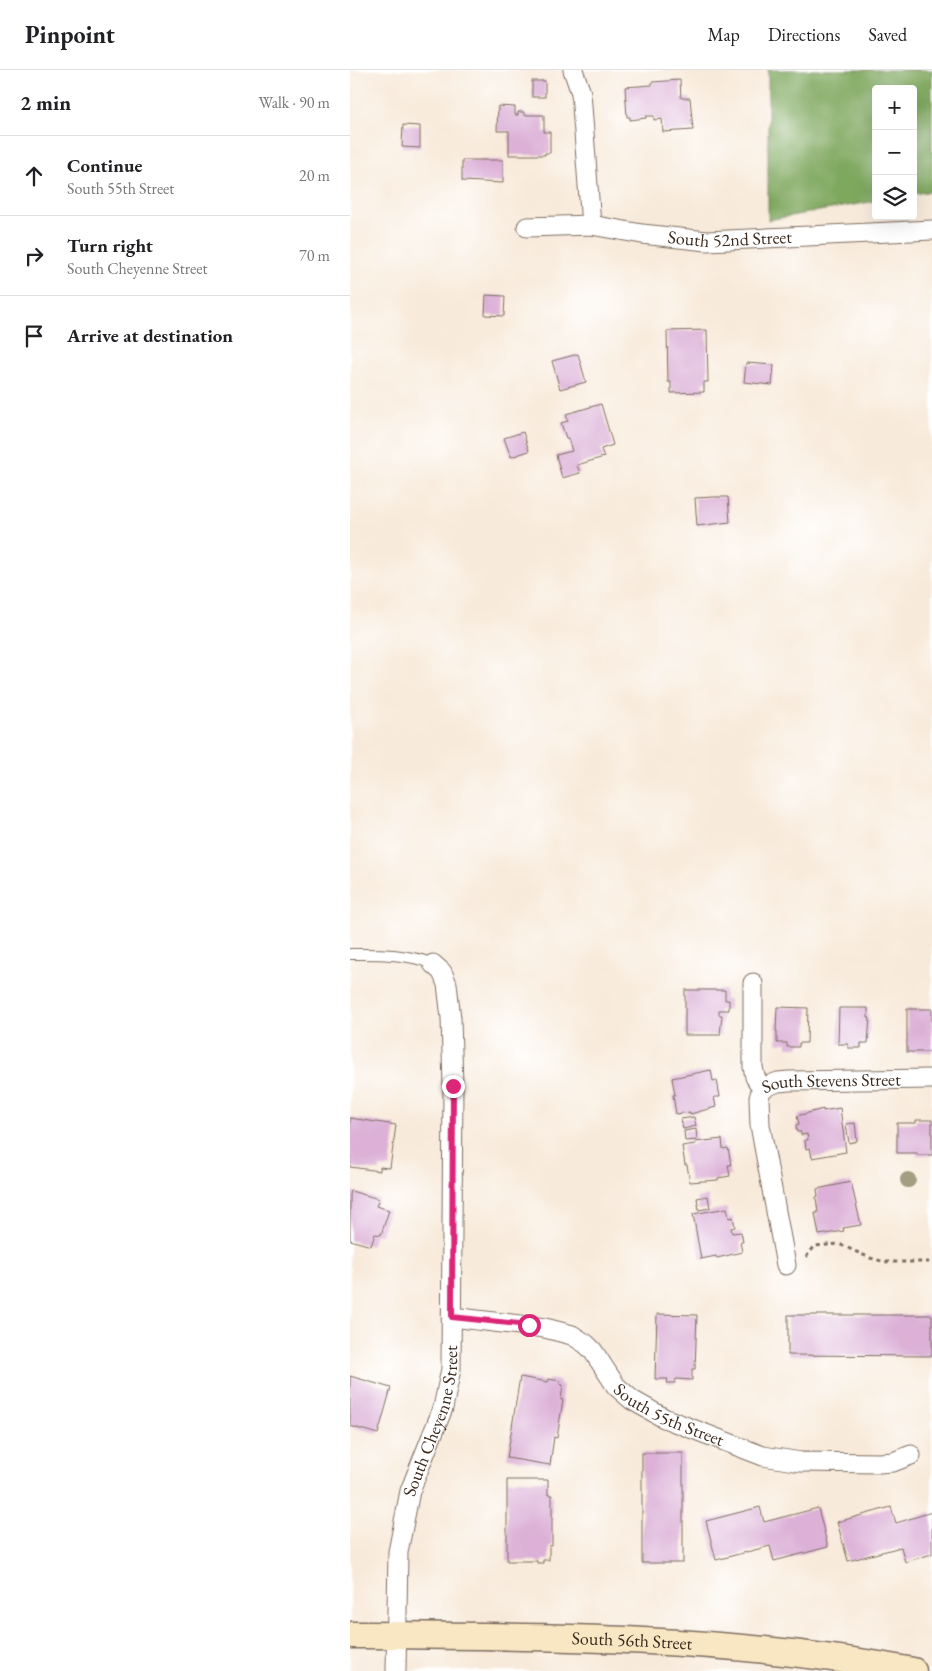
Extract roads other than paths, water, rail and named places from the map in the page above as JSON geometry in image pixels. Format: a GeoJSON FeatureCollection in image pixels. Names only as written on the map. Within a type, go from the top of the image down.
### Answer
{"type":"FeatureCollection","features":[{"type":"Feature","properties":{"kind":"main road","name":"South 56th Street"},"geometry":{"type":"LineString","coordinates":[[350,1635],[638,1640],[771,1651],[913,1671]]}},
{"type":"Feature","properties":{"kind":"street"},"geometry":{"type":"LineString","coordinates":[[573,70],[581,93],[591,225]]}},
{"type":"Feature","properties":{"kind":"street","name":"South 52nd Street"},"geometry":{"type":"LineString","coordinates":[[527,227],[591,225],[642,234],[707,240],[932,230]]}},
{"type":"Feature","properties":{"kind":"street","name":"South Cheyenne Street"},"geometry":{"type":"LineString","coordinates":[[396,1671],[398,1552],[410,1491],[443,1408],[451,1370],[453,1086],[451,1018],[447,984],[442,972],[433,964]]}},
{"type":"Feature","properties":{"kind":"street"},"geometry":{"type":"LineString","coordinates":[[753,983],[753,1067],[755,1077],[762,1088]]}},
{"type":"Feature","properties":{"kind":"street","name":"South Stevens Street"},"geometry":{"type":"LineString","coordinates":[[786,1265],[760,1125],[759,1093],[762,1088],[778,1082],[789,1081],[932,1079]]}},
{"type":"Feature","properties":{"kind":"street","name":"South 55th Street"},"geometry":{"type":"LineString","coordinates":[[452,1317],[529,1325],[572,1336],[586,1344],[593,1351],[616,1386],[632,1400],[664,1418],[763,1456],[801,1462],[879,1463],[901,1460],[911,1455]]}},
{"type":"Feature","properties":{"kind":"lane"},"geometry":{"type":"LineString","coordinates":[[350,954],[405,956],[419,958],[433,964]]}}]}
